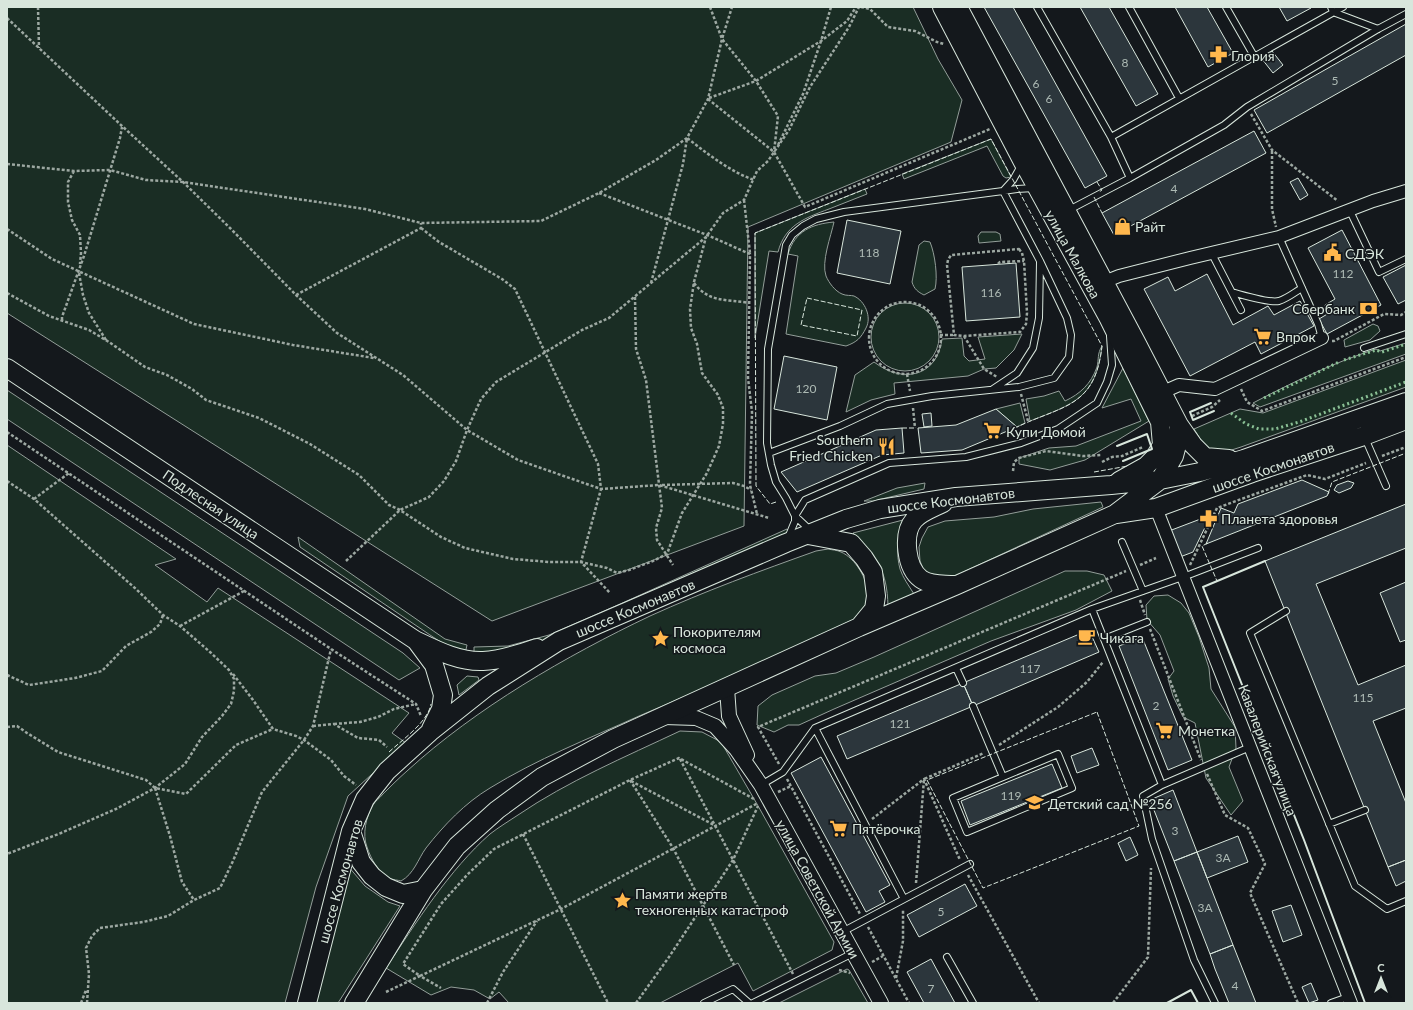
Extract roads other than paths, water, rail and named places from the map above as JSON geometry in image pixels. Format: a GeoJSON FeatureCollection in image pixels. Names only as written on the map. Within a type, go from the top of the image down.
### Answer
{"type":"FeatureCollection","features":[{"type":"Feature","properties":{"kind":"main road","name":"улица Малкова"},"geometry":{"type":"LineString","coordinates":[[942,7],[1023,162],[1038,188],[1060,215]]}},
{"type":"Feature","properties":{"kind":"main road","name":"улица Малкова"},"geometry":{"type":"LineString","coordinates":[[958,7],[1060,215],[1098,285],[1163,392],[1185,420],[1193,445],[1205,457],[1223,459],[1244,458]]}},
{"type":"Feature","properties":{"kind":"main road","name":"улица Малкова"},"geometry":{"type":"LineString","coordinates":[[1098,285],[1109,319],[1160,422],[1162,445],[1155,457],[1146,466],[1111,485]]}},
{"type":"Feature","properties":{"kind":"main road","name":"Подлесная улица"},"geometry":{"type":"LineString","coordinates":[[7,368],[415,640]]}},
{"type":"Feature","properties":{"kind":"main road","name":"шоссе Космонавтов"},"geometry":{"type":"LineString","coordinates":[[307,1003],[351,832],[365,800],[387,771],[430,732],[488,686],[559,641],[786,543],[846,519],[880,509],[956,497],[1160,480],[1200,472],[1406,402]]}},
{"type":"Feature","properties":{"kind":"main road"},"geometry":{"type":"LineString","coordinates":[[1160,480],[1174,456],[1185,420]]}},
{"type":"Feature","properties":{"kind":"main road","name":"шоссе Космонавтов"},"geometry":{"type":"LineString","coordinates":[[1115,514],[1156,508],[1406,420]]}},
{"type":"Feature","properties":{"kind":"main road","name":"шоссе Космонавтов"},"geometry":{"type":"LineString","coordinates":[[354,1003],[422,890],[457,846],[497,810],[542,777],[613,739],[1115,514],[1160,480]]}},
{"type":"Feature","properties":{"kind":"main road"},"geometry":{"type":"LineString","coordinates":[[956,497],[926,511],[913,520],[908,533],[906,549],[911,566],[920,579],[931,584],[957,585]]}},
{"type":"Feature","properties":{"kind":"main road"},"geometry":{"type":"LineString","coordinates":[[811,534],[851,543],[864,558],[872,572],[876,596],[874,610],[860,627]]}},
{"type":"Feature","properties":{"kind":"main road"},"geometry":{"type":"LineString","coordinates":[[415,640],[460,659],[482,661],[524,652],[559,641]]}},
{"type":"Feature","properties":{"kind":"main road"},"geometry":{"type":"LineString","coordinates":[[415,640],[434,664],[443,695],[441,709],[430,732]]}},
{"type":"Feature","properties":{"kind":"main road"},"geometry":{"type":"LineString","coordinates":[[351,832],[361,862],[377,880],[386,887],[403,894],[422,890]]}},
{"type":"Feature","properties":{"kind":"street"},"geometry":{"type":"LineString","coordinates":[[1098,285],[1119,276],[1211,252],[1278,237],[1350,211],[1373,201],[1406,191]]}},
{"type":"Feature","properties":{"kind":"street"},"geometry":{"type":"LineString","coordinates":[[1163,392],[1179,385],[1215,389],[1322,338]]}},
{"type":"Feature","properties":{"kind":"street","name":"Кавалерийская улица"},"geometry":{"type":"LineString","coordinates":[[1156,508],[1187,575],[1250,747],[1350,1000]]}},
{"type":"Feature","properties":{"kind":"street","name":"улица Советской Армии"},"geometry":{"type":"LineString","coordinates":[[727,688],[729,716],[758,780],[881,1003]]}},
{"type":"Feature","properties":{"kind":"street","name":"улица Советской Армии"},"geometry":{"type":"LineString","coordinates":[[662,717],[696,718],[715,726],[736,749],[758,780]]}},
{"type":"Feature","properties":{"kind":"lane"},"geometry":{"type":"LineString","coordinates":[[1037,7],[1111,137],[1130,178]]}},
{"type":"Feature","properties":{"kind":"lane"},"geometry":{"type":"LineString","coordinates":[[1129,7],[1179,98]]}},
{"type":"Feature","properties":{"kind":"lane"},"geometry":{"type":"LineString","coordinates":[[1226,7],[1254,56]]}},
{"type":"Feature","properties":{"kind":"lane"},"geometry":{"type":"LineString","coordinates":[[1111,137],[1332,10],[1343,7]]}},
{"type":"Feature","properties":{"kind":"lane"},"geometry":{"type":"LineString","coordinates":[[1332,10],[1378,29]]}},
{"type":"Feature","properties":{"kind":"lane"},"geometry":{"type":"LineString","coordinates":[[1060,215],[1130,178],[1224,125],[1247,107],[1406,14]]}},
{"type":"Feature","properties":{"kind":"lane"},"geometry":{"type":"LineString","coordinates":[[1003,191],[1013,180],[1023,162]]}},
{"type":"Feature","properties":{"kind":"lane"},"geometry":{"type":"LineString","coordinates":[[811,534],[795,516],[776,482],[767,442],[768,349],[783,253],[792,235],[803,226],[816,219],[844,212],[1017,189],[1038,188]]}},
{"type":"Feature","properties":{"kind":"lane"},"geometry":{"type":"LineString","coordinates":[[770,453],[840,426],[887,404],[932,396],[1019,387],[1054,378],[1069,357],[1071,335],[1067,318],[1040,261],[1003,191]]}},
{"type":"Feature","properties":{"kind":"lane"},"geometry":{"type":"LineString","coordinates":[[1350,211],[1379,272],[1406,259]]}},
{"type":"Feature","properties":{"kind":"lane"},"geometry":{"type":"LineString","coordinates":[[1278,237],[1318,324],[1322,338]]}},
{"type":"Feature","properties":{"kind":"lane"},"geometry":{"type":"LineString","coordinates":[[1211,252],[1241,310]]}},
{"type":"Feature","properties":{"kind":"lane"},"geometry":{"type":"LineString","coordinates":[[992,390],[1017,373],[1033,348],[1039,318],[1040,261]]}},
{"type":"Feature","properties":{"kind":"lane"},"geometry":{"type":"LineString","coordinates":[[1232,292],[1250,297],[1278,301],[1287,298],[1302,288]]}},
{"type":"Feature","properties":{"kind":"lane"},"geometry":{"type":"LineString","coordinates":[[786,543],[795,522],[795,516],[805,500],[888,463],[966,457],[1021,442],[1058,429],[1097,403],[1107,382],[1112,365],[1109,319]]}},
{"type":"Feature","properties":{"kind":"lane"},"geometry":{"type":"LineString","coordinates":[[1364,348],[1406,334]]}},
{"type":"Feature","properties":{"kind":"lane"},"geometry":{"type":"LineString","coordinates":[[1364,436],[1386,486]]}},
{"type":"Feature","properties":{"kind":"lane"},"geometry":{"type":"LineString","coordinates":[[1122,542],[1143,591]]}},
{"type":"Feature","properties":{"kind":"lane"},"geometry":{"type":"LineString","coordinates":[[758,780],[783,772],[815,728],[1092,609],[1258,548]]}},
{"type":"Feature","properties":{"kind":"lane"},"geometry":{"type":"LineString","coordinates":[[1092,609],[1162,785]]}},
{"type":"Feature","properties":{"kind":"lane"},"geometry":{"type":"LineString","coordinates":[[1286,611],[1250,633],[1329,824],[1355,886],[1387,909],[1406,901]]}},
{"type":"Feature","properties":{"kind":"lane"},"geometry":{"type":"LineString","coordinates":[[1104,639],[1147,622]]}},
{"type":"Feature","properties":{"kind":"lane"},"geometry":{"type":"LineString","coordinates":[[956,668],[963,683]]}},
{"type":"Feature","properties":{"kind":"lane"},"geometry":{"type":"LineString","coordinates":[[973,706],[1003,777]]}},
{"type":"Feature","properties":{"kind":"lane"},"geometry":{"type":"LineString","coordinates":[[815,728],[904,899]]}},
{"type":"Feature","properties":{"kind":"lane"},"geometry":{"type":"LineString","coordinates":[[1215,1003],[1194,960],[1152,839],[1143,796],[1162,785],[1250,747]]}},
{"type":"Feature","properties":{"kind":"lane"},"geometry":{"type":"LineString","coordinates":[[1058,754],[1072,788],[967,832],[953,798],[1003,777],[1058,754]]}},
{"type":"Feature","properties":{"kind":"lane"},"geometry":{"type":"LineString","coordinates":[[1329,824],[1365,810]]}},
{"type":"Feature","properties":{"kind":"lane"},"geometry":{"type":"LineString","coordinates":[[842,932],[970,864]]}},
{"type":"Feature","properties":{"kind":"lane"},"geometry":{"type":"LineString","coordinates":[[753,1003],[853,953]]}},
{"type":"Feature","properties":{"kind":"lane"},"geometry":{"type":"LineString","coordinates":[[947,958],[973,1003]]}},
{"type":"Feature","properties":{"kind":"lane"},"geometry":{"type":"LineString","coordinates":[[704,1003],[733,989],[749,1003]]}},
{"type":"Feature","properties":{"kind":"lane"},"geometry":{"type":"LineString","coordinates":[[1331,1003],[1350,1000]]}},
{"type":"Feature","properties":{"kind":"place","name":"Глория"},"geometry":{"type":"Point","coordinates":[1218,55]}},
{"type":"Feature","properties":{"kind":"place","name":"Райт"},"geometry":{"type":"Point","coordinates":[1122,226]}},
{"type":"Feature","properties":{"kind":"place","name":"СДЭК"},"geometry":{"type":"Point","coordinates":[1332,253]}},
{"type":"Feature","properties":{"kind":"place","name":"Сбербанк"},"geometry":{"type":"Point","coordinates":[1368,308]}},
{"type":"Feature","properties":{"kind":"place","name":"Впрок"},"geometry":{"type":"Point","coordinates":[1263,336]}},
{"type":"Feature","properties":{"kind":"place","name":"Купи Домой"},"geometry":{"type":"Point","coordinates":[993,431]}},
{"type":"Feature","properties":{"kind":"place","name":"Southern Fried Chicken"},"geometry":{"type":"Point","coordinates":[886,447]}},
{"type":"Feature","properties":{"kind":"place","name":"Планета здоровья"},"geometry":{"type":"Point","coordinates":[1208,518]}},
{"type":"Feature","properties":{"kind":"place","name":"Чикага"},"geometry":{"type":"Point","coordinates":[1087,637]}},
{"type":"Feature","properties":{"kind":"place","name":"Покорителям космоса"},"geometry":{"type":"Point","coordinates":[660,639]}},
{"type":"Feature","properties":{"kind":"place","name":"Монетка"},"geometry":{"type":"Point","coordinates":[1165,730]}},
{"type":"Feature","properties":{"kind":"place","name":"Детский сад №256"},"geometry":{"type":"Point","coordinates":[1035,803]}},
{"type":"Feature","properties":{"kind":"place","name":"Пятёрочка"},"geometry":{"type":"Point","coordinates":[839,828]}},
{"type":"Feature","properties":{"kind":"place","name":"Памяти жертв техногенных катастроф"},"geometry":{"type":"Point","coordinates":[622,901]}}]}
